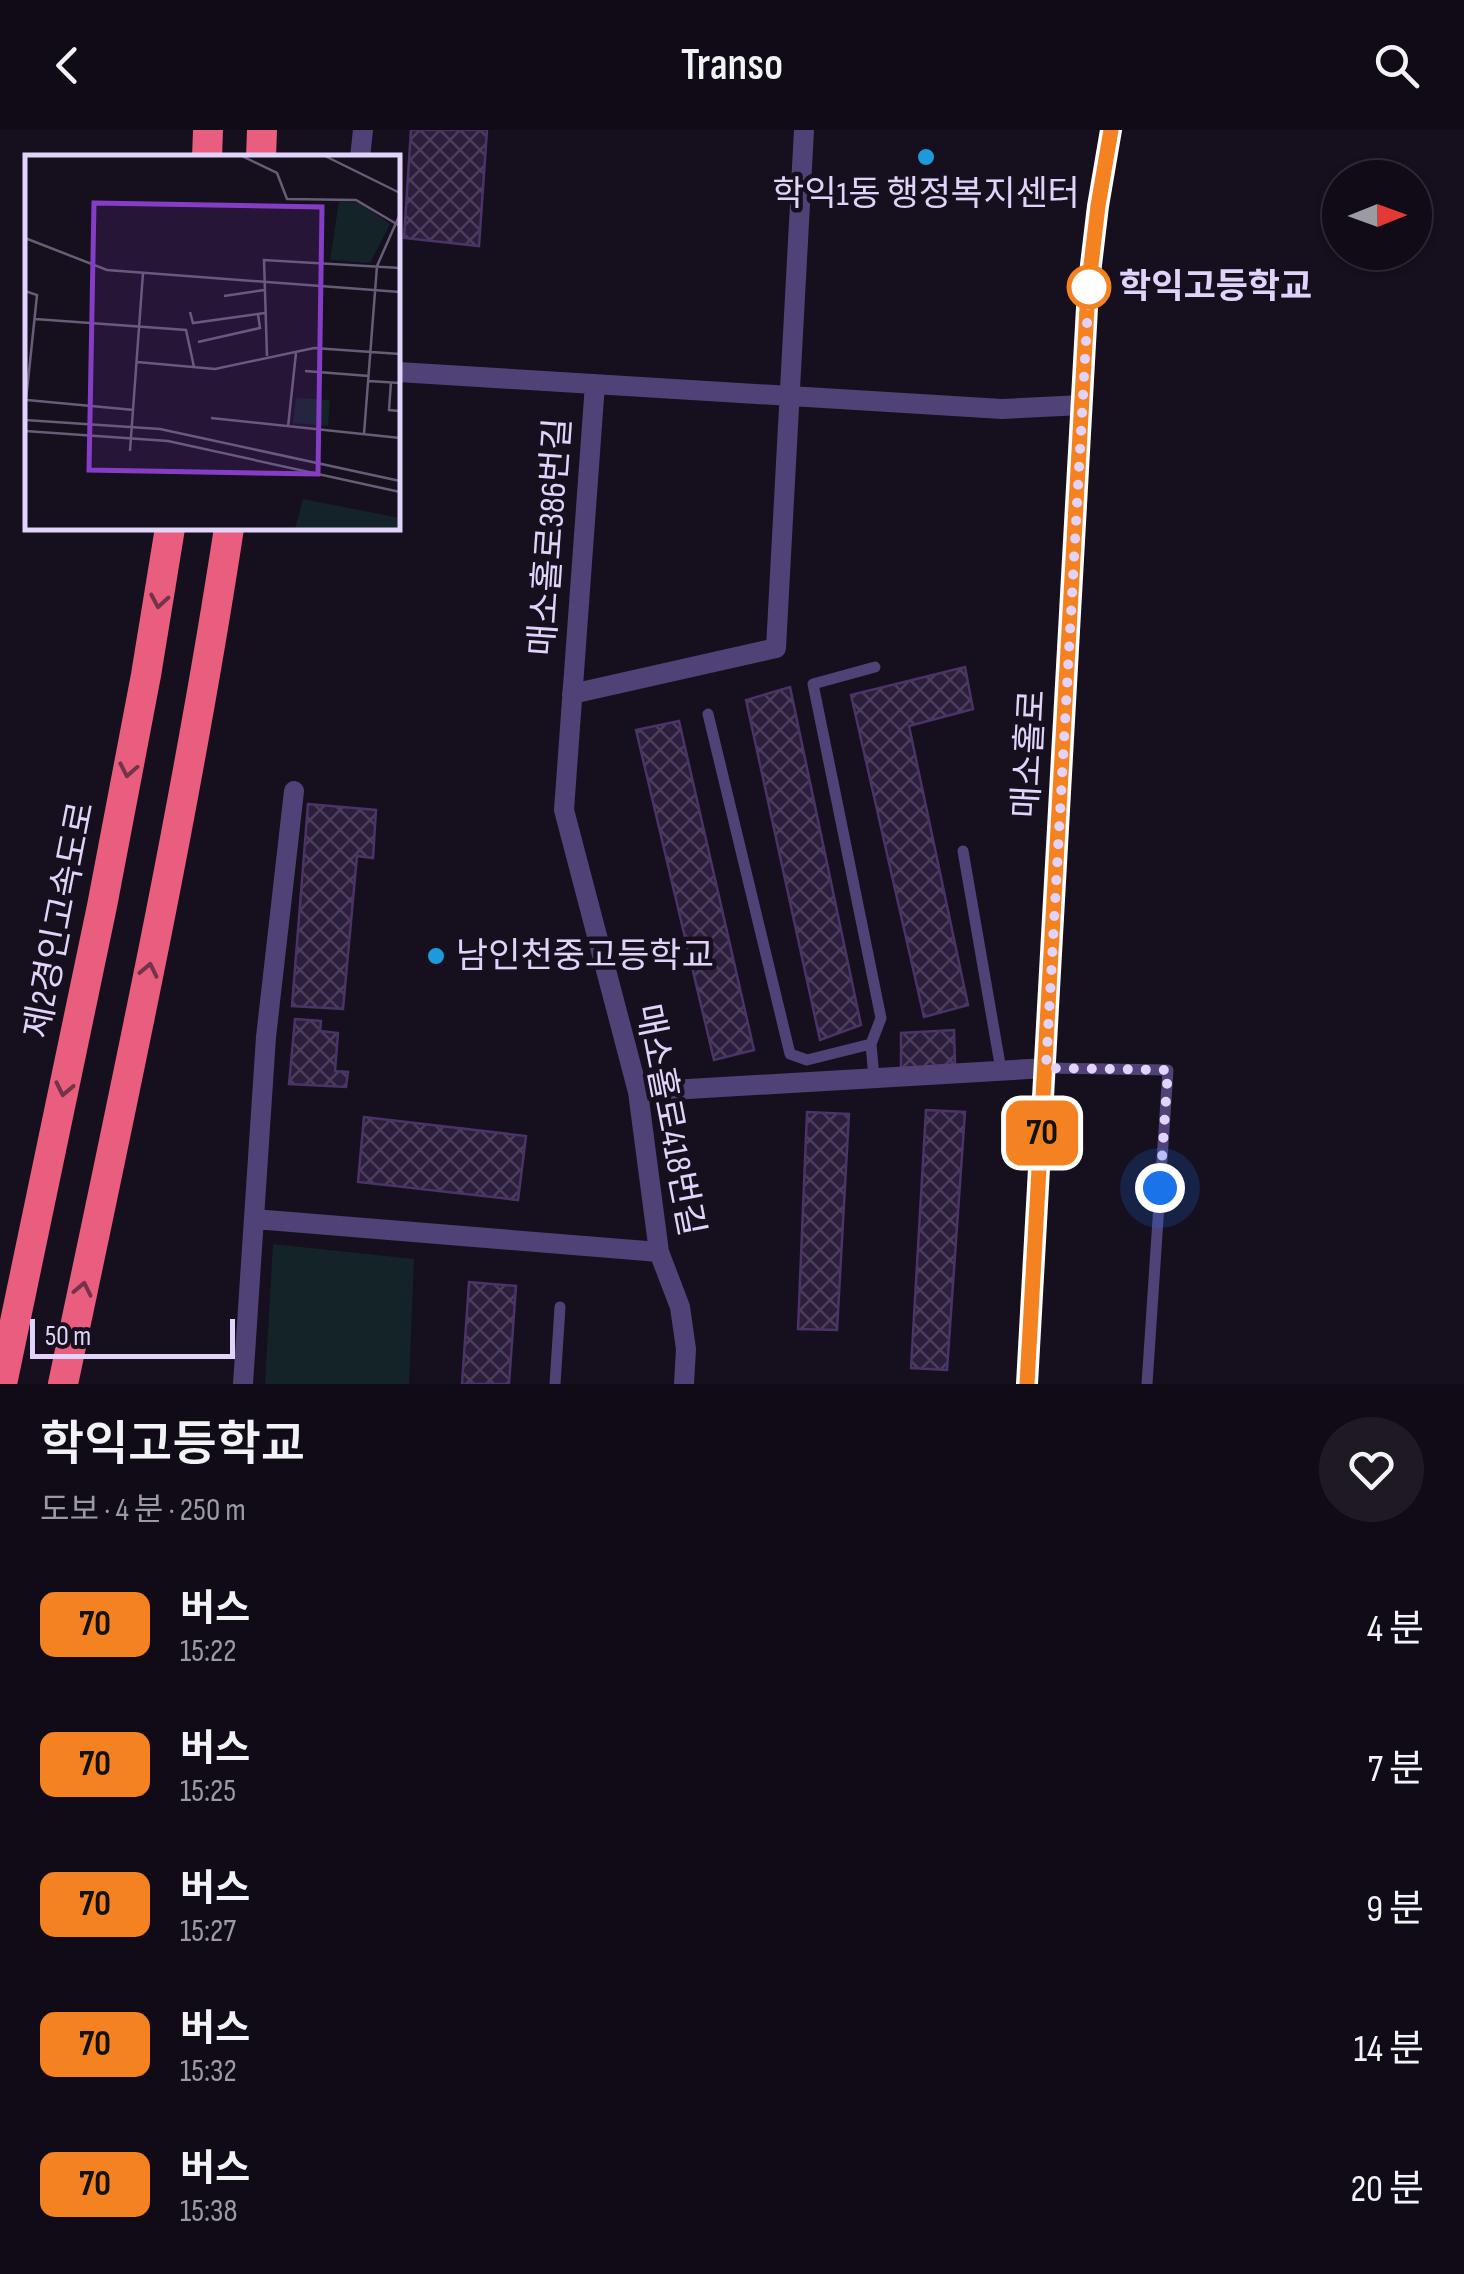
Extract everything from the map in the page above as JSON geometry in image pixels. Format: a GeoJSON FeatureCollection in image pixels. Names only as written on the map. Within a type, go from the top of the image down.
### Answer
{"type":"FeatureCollection","features":[{"type":"Feature","properties":{"kind":"highway"},"geometry":{"type":"LineString","coordinates":[[207,155],[208,130]]}},
{"type":"Feature","properties":{"kind":"highway"},"geometry":{"type":"LineString","coordinates":[[261,155],[262,130]]}},
{"type":"Feature","properties":{"kind":"highway","name":"제2경인고속도로"},"geometry":{"type":"LineString","coordinates":[[2,1384],[102,906],[170,530]]}},
{"type":"Feature","properties":{"kind":"highway"},"geometry":{"type":"LineString","coordinates":[[63,1384],[159,924],[207,673],[229,530]]}},
{"type":"Feature","properties":{"kind":"main road","name":"매소홀로"},"geometry":{"type":"LineString","coordinates":[[1027,1384],[1088,290],[1111,130]]}},
{"type":"Feature","properties":{"kind":"street"},"geometry":{"type":"LineString","coordinates":[[360,155],[363,130]]}},
{"type":"Feature","properties":{"kind":"street"},"geometry":{"type":"LineString","coordinates":[[792,396],[804,130]]}},
{"type":"Feature","properties":{"kind":"street","name":"매소홀로386번길"},"geometry":{"type":"LineString","coordinates":[[400,372],[1002,409],[1082,405]]}},
{"type":"Feature","properties":{"kind":"street","name":"매소홀로386번길"},"geometry":{"type":"LineString","coordinates":[[564,810],[595,384]]}},
{"type":"Feature","properties":{"kind":"street","name":"매소홀로386번길"},"geometry":{"type":"LineString","coordinates":[[572,694],[776,648],[792,396]]}},
{"type":"Feature","properties":{"kind":"street"},"geometry":{"type":"LineString","coordinates":[[242,1384],[266,1038],[294,791]]}},
{"type":"Feature","properties":{"kind":"street","name":"매소홀로418번길"},"geometry":{"type":"LineString","coordinates":[[564,810],[638,1092],[659,1252],[680,1307],[686,1350],[684,1384]]}},
{"type":"Feature","properties":{"kind":"street"},"geometry":{"type":"LineString","coordinates":[[638,1092],[1046,1068]]}},
{"type":"Feature","properties":{"kind":"street"},"geometry":{"type":"LineString","coordinates":[[254,1219],[659,1252]]}},
{"type":"Feature","properties":{"kind":"lane"},"geometry":{"type":"LineString","coordinates":[[874,1078],[871,1044],[882,1018],[812,684],[875,667]]}},
{"type":"Feature","properties":{"kind":"lane"},"geometry":{"type":"LineString","coordinates":[[708,714],[790,1054],[807,1060],[871,1044]]}},
{"type":"Feature","properties":{"kind":"lane"},"geometry":{"type":"LineString","coordinates":[[963,851],[1000,1070]]}},
{"type":"Feature","properties":{"kind":"lane"},"geometry":{"type":"LineString","coordinates":[[1046,1068],[1168,1070],[1147,1384]]}},
{"type":"Feature","properties":{"kind":"lane"},"geometry":{"type":"LineString","coordinates":[[555,1384],[560,1307]]}},
{"type":"Feature","properties":{"kind":"shaded area"},"geometry":{"type":"Polygon","coordinates":[[[273,1244],[414,1259],[409,1384],[265,1384],[273,1244]]]}},
{"type":"Feature","properties":{"kind":"building"},"geometry":{"type":"Polygon","coordinates":[[[411,130],[487,130],[479,246],[404,238],[411,130]]]}},
{"type":"Feature","properties":{"kind":"building"},"geometry":{"type":"Polygon","coordinates":[[[965,667],[973,709],[909,726],[968,1005],[924,1017],[851,695],[965,667]]]}},
{"type":"Feature","properties":{"kind":"building"},"geometry":{"type":"Polygon","coordinates":[[[790,687],[861,1025],[820,1040],[746,700],[790,687]]]}},
{"type":"Feature","properties":{"kind":"building"},"geometry":{"type":"Polygon","coordinates":[[[679,721],[754,1050],[714,1060],[636,730],[679,721]]]}},
{"type":"Feature","properties":{"kind":"building"},"geometry":{"type":"Polygon","coordinates":[[[308,804],[376,810],[373,858],[357,856],[343,1009],[292,1006],[308,804]]]}},
{"type":"Feature","properties":{"kind":"building"},"geometry":{"type":"Polygon","coordinates":[[[295,1019],[321,1021],[320,1031],[338,1033],[335,1071],[348,1072],[346,1087],[289,1084],[295,1019]]]}},
{"type":"Feature","properties":{"kind":"building"},"geometry":{"type":"Polygon","coordinates":[[[954,1030],[955,1064],[901,1069],[901,1033],[954,1030]]]}},
{"type":"Feature","properties":{"kind":"building"},"geometry":{"type":"Polygon","coordinates":[[[926,1110],[965,1112],[947,1370],[911,1368],[926,1110]]]}},
{"type":"Feature","properties":{"kind":"building"},"geometry":{"type":"Polygon","coordinates":[[[807,1112],[849,1114],[837,1330],[798,1329],[807,1112]]]}},
{"type":"Feature","properties":{"kind":"building"},"geometry":{"type":"Polygon","coordinates":[[[364,1117],[526,1136],[518,1200],[358,1182],[364,1117]]]}},
{"type":"Feature","properties":{"kind":"building"},"geometry":{"type":"Polygon","coordinates":[[[469,1282],[516,1286],[509,1384],[462,1384],[469,1282]]]}},
{"type":"Feature","properties":{"kind":"bus line","name":"70"},"geometry":{"type":"LineString","coordinates":[[1027,1384],[1088,290],[1111,130]]}},
{"type":"Feature","properties":{"kind":"place","name":"학익1동 행정복지센터"},"geometry":{"type":"Point","coordinates":[926,157]}},
{"type":"Feature","properties":{"kind":"place","name":"학익고등학교"},"geometry":{"type":"Point","coordinates":[1089,287]}},
{"type":"Feature","properties":{"kind":"place","name":"남인천중고등학교"},"geometry":{"type":"Point","coordinates":[436,956]}},
{"type":"Feature","properties":{"kind":"route"},"geometry":{"type":"LineString","coordinates":[[1089,287],[1046,1068],[1168,1070],[1160,1188]]}}]}
